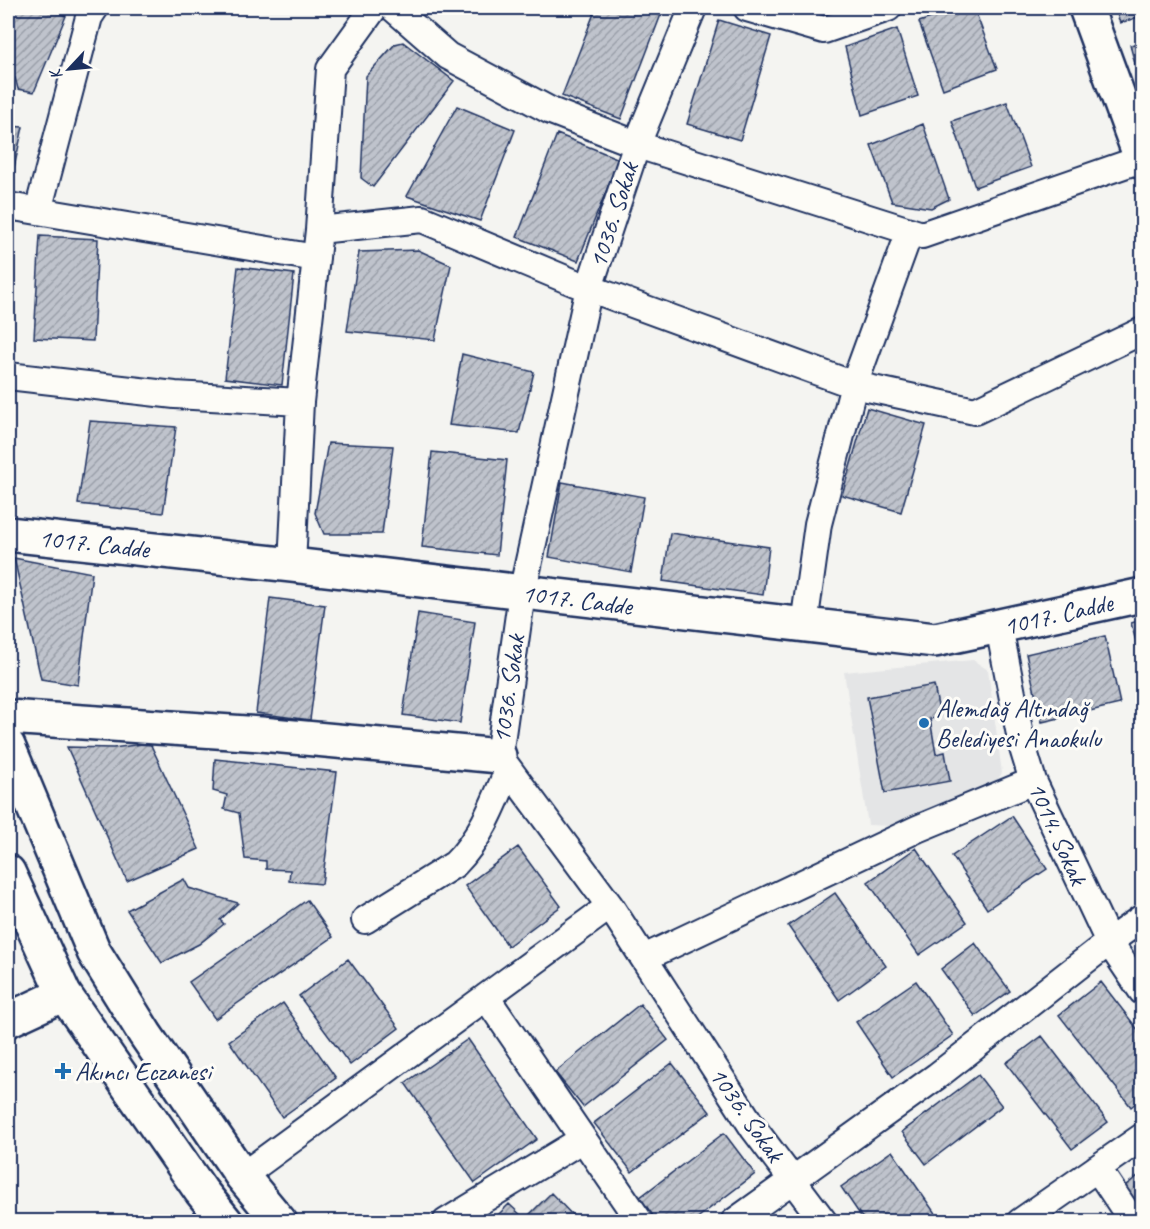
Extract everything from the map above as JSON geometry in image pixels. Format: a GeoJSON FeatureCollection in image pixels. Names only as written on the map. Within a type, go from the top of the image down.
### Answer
{"type":"FeatureCollection","features":[{"type":"Feature","properties":{"kind":"street"},"geometry":{"type":"LineString","coordinates":[[38,211],[89,17],[95,8]]}},
{"type":"Feature","properties":{"kind":"street"},"geometry":{"type":"LineString","coordinates":[[292,565],[300,402],[319,230],[330,69],[374,8]]}},
{"type":"Feature","properties":{"kind":"street"},"geometry":{"type":"LineString","coordinates":[[393,8],[448,56],[551,111],[637,144],[922,235],[1142,160],[1086,8]]}},
{"type":"Feature","properties":{"kind":"street","name":"1036. Sokak"},"geometry":{"type":"LineString","coordinates":[[693,8],[637,144],[589,288],[522,593],[503,763],[610,906],[754,1128],[824,1221]]}},
{"type":"Feature","properties":{"kind":"street"},"geometry":{"type":"LineString","coordinates":[[747,8],[824,30],[888,8]]}},
{"type":"Feature","properties":{"kind":"street"},"geometry":{"type":"LineString","coordinates":[[8,206],[316,258]]}},
{"type":"Feature","properties":{"kind":"street"},"geometry":{"type":"LineString","coordinates":[[319,230],[422,219],[589,288],[854,385],[975,411],[1143,331]]}},
{"type":"Feature","properties":{"kind":"street"},"geometry":{"type":"LineString","coordinates":[[804,625],[818,524],[854,385],[910,231]]}},
{"type":"Feature","properties":{"kind":"street"},"geometry":{"type":"LineString","coordinates":[[8,375],[175,394],[300,402]]}},
{"type":"Feature","properties":{"kind":"street","name":"1017. Cadde"},"geometry":{"type":"LineString","coordinates":[[8,534],[935,640],[1143,595]]}},
{"type":"Feature","properties":{"kind":"street","name":"1014. Sokak"},"geometry":{"type":"LineString","coordinates":[[999,627],[1022,745],[1033,781],[1109,942],[1143,991]]}},
{"type":"Feature","properties":{"kind":"street"},"geometry":{"type":"LineString","coordinates":[[8,717],[261,734],[503,763],[492,809],[476,839],[466,852],[454,864],[365,920]]}},
{"type":"Feature","properties":{"kind":"street"},"geometry":{"type":"LineString","coordinates":[[8,746],[94,952],[145,1034],[242,1176],[280,1221]]}},
{"type":"Feature","properties":{"kind":"street"},"geometry":{"type":"LineString","coordinates":[[644,958],[917,829],[1033,781]]}},
{"type":"Feature","properties":{"kind":"street"},"geometry":{"type":"LineString","coordinates":[[8,872],[64,994],[201,1191],[225,1221]]}},
{"type":"Feature","properties":{"kind":"street"},"geometry":{"type":"LineString","coordinates":[[242,1176],[610,906]]}},
{"type":"Feature","properties":{"kind":"street"},"geometry":{"type":"LineString","coordinates":[[734,1221],[937,1076],[1143,918]]}},
{"type":"Feature","properties":{"kind":"street"},"geometry":{"type":"LineString","coordinates":[[8,1020],[64,994]]}},
{"type":"Feature","properties":{"kind":"street"},"geometry":{"type":"LineString","coordinates":[[486,997],[640,1221]]}},
{"type":"Feature","properties":{"kind":"street"},"geometry":{"type":"LineString","coordinates":[[1020,1221],[1143,1137]]}},
{"type":"Feature","properties":{"kind":"street"},"geometry":{"type":"LineString","coordinates":[[446,1221],[583,1139]]}},
{"type":"Feature","properties":{"kind":"street"},"geometry":{"type":"LineString","coordinates":[[1097,1168],[1133,1221]]}},
{"type":"Feature","properties":{"kind":"shaded area","name":"Alemdağ Altındağ Belediyesi Anaokulu"},"geometry":{"type":"Polygon","coordinates":[[[973,660],[988,670],[1002,773],[993,786],[890,826],[868,825],[844,672],[973,660]]]}},
{"type":"Feature","properties":{"kind":"building"},"geometry":{"type":"Polygon","coordinates":[[[8,8],[48,8],[66,16],[34,92],[18,89],[15,78],[8,72],[8,8]]]}},
{"type":"Feature","properties":{"kind":"building"},"geometry":{"type":"Polygon","coordinates":[[[596,8],[650,8],[662,12],[621,119],[562,96],[596,8]]]}},
{"type":"Feature","properties":{"kind":"building"},"geometry":{"type":"Polygon","coordinates":[[[960,8],[974,8],[997,69],[943,89],[919,22],[960,8]]]}},
{"type":"Feature","properties":{"kind":"building"},"geometry":{"type":"Polygon","coordinates":[[[1115,8],[1142,8],[1142,16],[1120,23],[1115,8]]]}},
{"type":"Feature","properties":{"kind":"building"},"geometry":{"type":"Polygon","coordinates":[[[719,20],[771,36],[740,140],[687,124],[719,20]]]}},
{"type":"Feature","properties":{"kind":"building"},"geometry":{"type":"Polygon","coordinates":[[[897,29],[918,96],[862,115],[845,47],[897,29]]]}},
{"type":"Feature","properties":{"kind":"building"},"geometry":{"type":"Polygon","coordinates":[[[403,42],[454,81],[373,187],[361,178],[366,76],[395,44],[403,42]]]}},
{"type":"Feature","properties":{"kind":"building"},"geometry":{"type":"Polygon","coordinates":[[[1142,42],[1142,90],[1130,45],[1142,42]]]}},
{"type":"Feature","properties":{"kind":"building"},"geometry":{"type":"Polygon","coordinates":[[[1007,102],[1031,167],[975,187],[952,121],[1007,102]]]}},
{"type":"Feature","properties":{"kind":"building"},"geometry":{"type":"Polygon","coordinates":[[[457,106],[515,130],[480,221],[407,196],[457,106]]]}},
{"type":"Feature","properties":{"kind":"building"},"geometry":{"type":"Polygon","coordinates":[[[923,124],[949,199],[931,208],[892,202],[871,145],[923,124]]]}},
{"type":"Feature","properties":{"kind":"building"},"geometry":{"type":"Polygon","coordinates":[[[8,126],[23,127],[10,186],[8,186],[8,126]]]}},
{"type":"Feature","properties":{"kind":"building"},"geometry":{"type":"Polygon","coordinates":[[[557,134],[619,159],[578,261],[517,237],[557,134]]]}},
{"type":"Feature","properties":{"kind":"building"},"geometry":{"type":"Polygon","coordinates":[[[40,236],[98,239],[93,341],[34,338],[40,236]]]}},
{"type":"Feature","properties":{"kind":"building"},"geometry":{"type":"Polygon","coordinates":[[[418,250],[451,265],[435,340],[347,331],[359,252],[418,250]]]}},
{"type":"Feature","properties":{"kind":"building"},"geometry":{"type":"Polygon","coordinates":[[[238,267],[294,274],[282,385],[225,378],[238,267]]]}},
{"type":"Feature","properties":{"kind":"building"},"geometry":{"type":"Polygon","coordinates":[[[462,354],[534,372],[519,433],[449,425],[462,354]]]}},
{"type":"Feature","properties":{"kind":"building"},"geometry":{"type":"Polygon","coordinates":[[[867,408],[926,425],[901,512],[842,495],[867,408]]]}},
{"type":"Feature","properties":{"kind":"building"},"geometry":{"type":"Polygon","coordinates":[[[90,421],[176,427],[163,513],[78,504],[90,421]]]}},
{"type":"Feature","properties":{"kind":"building"},"geometry":{"type":"Polygon","coordinates":[[[328,443],[393,446],[382,534],[324,534],[315,513],[328,443]]]}},
{"type":"Feature","properties":{"kind":"building"},"geometry":{"type":"Polygon","coordinates":[[[432,452],[507,460],[497,555],[422,547],[432,452]]]}},
{"type":"Feature","properties":{"kind":"building"},"geometry":{"type":"Polygon","coordinates":[[[562,482],[644,497],[631,572],[549,557],[562,482]]]}},
{"type":"Feature","properties":{"kind":"building"},"geometry":{"type":"Polygon","coordinates":[[[670,533],[769,547],[763,595],[663,581],[670,533]]]}},
{"type":"Feature","properties":{"kind":"building"},"geometry":{"type":"Polygon","coordinates":[[[14,558],[92,573],[78,685],[41,679],[14,558]]]}},
{"type":"Feature","properties":{"kind":"building"},"geometry":{"type":"Polygon","coordinates":[[[270,598],[325,605],[310,720],[256,713],[270,598]]]}},
{"type":"Feature","properties":{"kind":"building"},"geometry":{"type":"Polygon","coordinates":[[[418,613],[475,622],[460,723],[403,715],[418,613]]]}},
{"type":"Feature","properties":{"kind":"building"},"geometry":{"type":"Polygon","coordinates":[[[1142,620],[1142,664],[1131,623],[1142,620]]]}},
{"type":"Feature","properties":{"kind":"building"},"geometry":{"type":"Polygon","coordinates":[[[1105,636],[1120,704],[1042,722],[1026,654],[1105,636]]]}},
{"type":"Feature","properties":{"kind":"building"},"geometry":{"type":"Polygon","coordinates":[[[934,685],[940,717],[930,719],[936,754],[945,752],[950,781],[885,793],[867,697],[934,685]]]}},
{"type":"Feature","properties":{"kind":"building"},"geometry":{"type":"Polygon","coordinates":[[[150,743],[199,849],[127,881],[67,747],[113,748],[150,743]]]}},
{"type":"Feature","properties":{"kind":"building"},"geometry":{"type":"Polygon","coordinates":[[[215,759],[337,772],[322,884],[289,881],[290,870],[266,869],[266,861],[245,859],[239,813],[224,809],[227,795],[213,791],[215,759]]]}},
{"type":"Feature","properties":{"kind":"building"},"geometry":{"type":"Polygon","coordinates":[[[1012,816],[1047,869],[987,909],[952,856],[1012,816]]]}},
{"type":"Feature","properties":{"kind":"building"},"geometry":{"type":"Polygon","coordinates":[[[518,847],[561,906],[508,946],[465,886],[518,847]]]}},
{"type":"Feature","properties":{"kind":"building"},"geometry":{"type":"Polygon","coordinates":[[[916,848],[967,922],[919,955],[868,882],[916,848]]]}},
{"type":"Feature","properties":{"kind":"building"},"geometry":{"type":"Polygon","coordinates":[[[184,879],[189,888],[238,903],[220,920],[224,924],[199,944],[162,963],[127,910],[184,879]]]}},
{"type":"Feature","properties":{"kind":"building"},"geometry":{"type":"Polygon","coordinates":[[[835,893],[886,966],[839,1000],[788,926],[835,893]]]}},
{"type":"Feature","properties":{"kind":"building"},"geometry":{"type":"Polygon","coordinates":[[[307,900],[333,937],[215,1019],[189,982],[307,900]]]}},
{"type":"Feature","properties":{"kind":"building"},"geometry":{"type":"Polygon","coordinates":[[[975,943],[1010,991],[975,1016],[941,969],[975,943]]]}},
{"type":"Feature","properties":{"kind":"building"},"geometry":{"type":"Polygon","coordinates":[[[348,959],[399,1028],[350,1065],[299,996],[348,959]]]}},
{"type":"Feature","properties":{"kind":"building"},"geometry":{"type":"Polygon","coordinates":[[[916,981],[953,1035],[893,1077],[856,1022],[916,981]]]}},
{"type":"Feature","properties":{"kind":"building"},"geometry":{"type":"Polygon","coordinates":[[[1101,982],[1142,1035],[1142,1098],[1131,1107],[1059,1015],[1101,982]]]}},
{"type":"Feature","properties":{"kind":"building"},"geometry":{"type":"Polygon","coordinates":[[[283,1003],[336,1078],[282,1117],[229,1041],[283,1003]]]}},
{"type":"Feature","properties":{"kind":"building"},"geometry":{"type":"Polygon","coordinates":[[[640,1004],[668,1040],[583,1107],[555,1072],[640,1004]]]}},
{"type":"Feature","properties":{"kind":"building"},"geometry":{"type":"Polygon","coordinates":[[[1042,1036],[1108,1122],[1072,1149],[1006,1063],[1042,1036]]]}},
{"type":"Feature","properties":{"kind":"building"},"geometry":{"type":"Polygon","coordinates":[[[468,1039],[537,1139],[475,1183],[405,1083],[468,1039]]]}},
{"type":"Feature","properties":{"kind":"building"},"geometry":{"type":"Polygon","coordinates":[[[672,1063],[710,1112],[632,1172],[594,1123],[672,1063]]]}},
{"type":"Feature","properties":{"kind":"building"},"geometry":{"type":"Polygon","coordinates":[[[978,1075],[1002,1106],[926,1164],[902,1132],[978,1075]]]}},
{"type":"Feature","properties":{"kind":"building"},"geometry":{"type":"Polygon","coordinates":[[[724,1133],[755,1174],[692,1222],[657,1222],[639,1198],[724,1133]]]}},
{"type":"Feature","properties":{"kind":"building"},"geometry":{"type":"Polygon","coordinates":[[[892,1151],[941,1222],[865,1222],[841,1187],[892,1151]]]}},
{"type":"Feature","properties":{"kind":"building"},"geometry":{"type":"Polygon","coordinates":[[[1142,1173],[1142,1217],[1122,1188],[1142,1173]]]}},
{"type":"Feature","properties":{"kind":"building"},"geometry":{"type":"Polygon","coordinates":[[[551,1193],[579,1222],[491,1222],[509,1204],[525,1219],[551,1193]]]}},
{"type":"Feature","properties":{"kind":"place","name":"Alemdağ Altındağ Belediyesi Anaokulu"},"geometry":{"type":"Point","coordinates":[924,723]}},
{"type":"Feature","properties":{"kind":"place","name":"Akıncı Eczanesi"},"geometry":{"type":"Point","coordinates":[63,1071]}}]}
